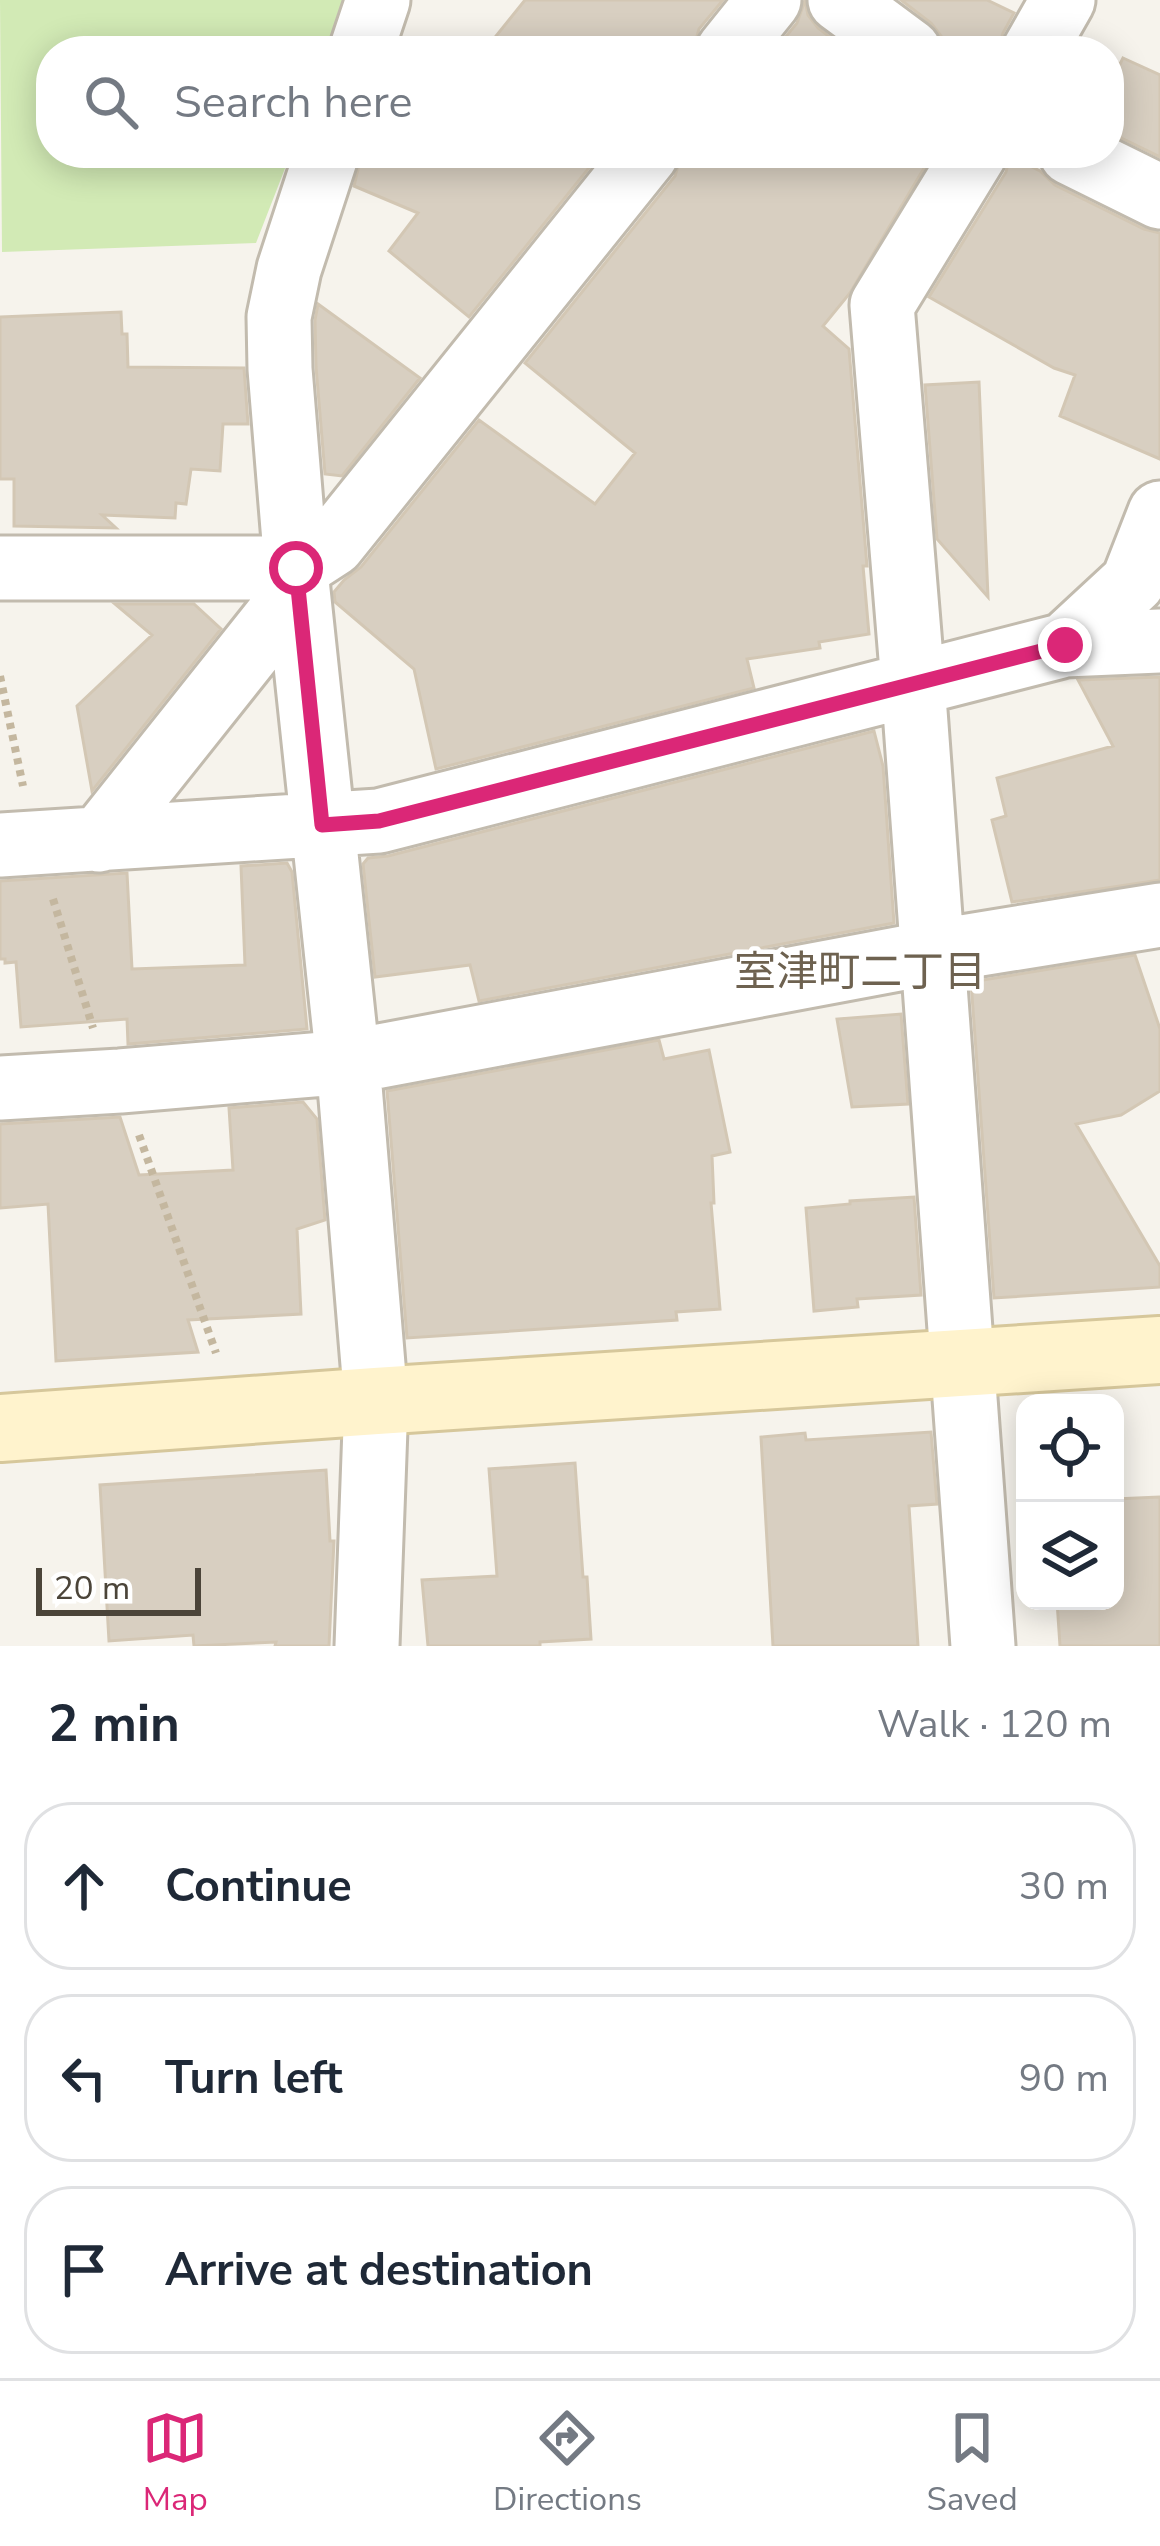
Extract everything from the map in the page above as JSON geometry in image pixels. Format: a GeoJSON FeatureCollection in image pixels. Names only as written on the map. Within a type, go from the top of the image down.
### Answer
{"type":"FeatureCollection","features":[{"type":"Feature","properties":{"kind":"street"},"geometry":{"type":"LineString","coordinates":[[366,36],[378,0]]}},
{"type":"Feature","properties":{"kind":"street"},"geometry":{"type":"LineString","coordinates":[[740,36],[769,0]]}},
{"type":"Feature","properties":{"kind":"street"},"geometry":{"type":"LineString","coordinates":[[840,0],[889,36]]}},
{"type":"Feature","properties":{"kind":"street"},"geometry":{"type":"LineString","coordinates":[[1043,36],[1063,0]]}},
{"type":"Feature","properties":{"kind":"street"},"geometry":{"type":"LineString","coordinates":[[322,168],[289,269],[279,317],[280,369],[376,1400],[367,1646]]}},
{"type":"Feature","properties":{"kind":"street"},"geometry":{"type":"LineString","coordinates":[[99,840],[297,579],[333,544],[635,168]]}},
{"type":"Feature","properties":{"kind":"street"},"geometry":{"type":"LineString","coordinates":[[966,168],[882,304],[983,1646]]}},
{"type":"Feature","properties":{"kind":"street"},"geometry":{"type":"LineString","coordinates":[[1101,168],[1160,197]]}},
{"type":"Feature","properties":{"kind":"street"},"geometry":{"type":"LineString","coordinates":[[1065,645],[1133,582],[1160,513]]}},
{"type":"Feature","properties":{"kind":"street"},"geometry":{"type":"LineString","coordinates":[[0,568],[297,579]]}},
{"type":"Feature","properties":{"kind":"street"},"geometry":{"type":"LineString","coordinates":[[0,844],[379,821],[1065,645],[1160,641]]}},
{"type":"Feature","properties":{"kind":"street"},"geometry":{"type":"LineString","coordinates":[[0,1088],[348,1062],[1160,915]]}},
{"type":"Feature","properties":{"kind":"street"},"geometry":{"type":"LineString","coordinates":[[0,1428],[1160,1350]]}},
{"type":"Feature","properties":{"kind":"green space"},"geometry":{"type":"Polygon","coordinates":[[[0,0],[351,0],[337,36],[36,36],[36,168],[285,168],[256,243],[2,252],[0,0]]]}},
{"type":"Feature","properties":{"kind":"building"},"geometry":{"type":"Polygon","coordinates":[[[525,0],[723,0],[697,36],[496,36],[525,0]]]}},
{"type":"Feature","properties":{"kind":"building"},"geometry":{"type":"Polygon","coordinates":[[[805,0],[808,15],[828,36],[786,36],[805,0]]]}},
{"type":"Feature","properties":{"kind":"building"},"geometry":{"type":"Polygon","coordinates":[[[901,0],[987,0],[1014,13],[1002,36],[941,36],[901,0]]]}},
{"type":"Feature","properties":{"kind":"building"},"geometry":{"type":"Polygon","coordinates":[[[1124,58],[1160,75],[1160,157],[1124,139],[1124,58]]]}},
{"type":"Feature","properties":{"kind":"building"},"geometry":{"type":"Polygon","coordinates":[[[358,168],[589,168],[469,317],[389,251],[418,213],[354,186],[358,168]]]}},
{"type":"Feature","properties":{"kind":"building"},"geometry":{"type":"Polygon","coordinates":[[[677,168],[924,168],[850,293],[823,326],[849,349],[869,634],[819,642],[820,648],[747,659],[754,688],[436,769],[414,669],[335,602],[334,592],[361,567],[479,420],[595,504],[635,453],[525,363],[677,168]]]}},
{"type":"Feature","properties":{"kind":"building"},"geometry":{"type":"Polygon","coordinates":[[[1007,168],[1034,168],[1055,185],[1160,233],[1160,459],[1060,416],[1075,375],[1054,368],[929,297],[1007,168]]]}},
{"type":"Feature","properties":{"kind":"building"},"geometry":{"type":"Polygon","coordinates":[[[318,304],[420,378],[342,476],[325,474],[316,367],[318,304]]]}},
{"type":"Feature","properties":{"kind":"building"},"geometry":{"type":"Polygon","coordinates":[[[121,312],[128,367],[244,368],[248,424],[223,424],[220,471],[191,469],[186,504],[176,503],[175,518],[102,515],[116,528],[14,526],[14,479],[0,479],[0,317],[121,312]]]}},
{"type":"Feature","properties":{"kind":"building"},"geometry":{"type":"Polygon","coordinates":[[[979,382],[988,597],[937,539],[925,385],[979,382]]]}},
{"type":"Feature","properties":{"kind":"building"},"geometry":{"type":"Polygon","coordinates":[[[115,604],[194,604],[221,629],[92,791],[77,706],[152,635],[115,604]]]}},
{"type":"Feature","properties":{"kind":"building"},"geometry":{"type":"Polygon","coordinates":[[[1160,677],[1160,880],[1012,902],[992,820],[1006,816],[997,778],[1113,746],[1078,680],[1160,677]]]}},
{"type":"Feature","properties":{"kind":"building"},"geometry":{"type":"Polygon","coordinates":[[[874,731],[883,766],[894,923],[479,1001],[470,965],[375,977],[363,864],[368,858],[874,731]]]}},
{"type":"Feature","properties":{"kind":"building"},"geometry":{"type":"Polygon","coordinates":[[[287,863],[292,872],[307,1029],[128,1044],[127,1019],[21,1027],[16,962],[0,959],[0,881],[127,873],[132,969],[245,965],[241,866],[287,863]]]}},
{"type":"Feature","properties":{"kind":"building"},"geometry":{"type":"Polygon","coordinates":[[[1135,955],[1160,1029],[1160,1091],[1121,1115],[1076,1124],[1160,1266],[1160,1287],[994,1298],[971,982],[1135,955]]]}},
{"type":"Feature","properties":{"kind":"building"},"geometry":{"type":"Polygon","coordinates":[[[901,1014],[908,1104],[852,1107],[837,1019],[901,1014]]]}},
{"type":"Feature","properties":{"kind":"building"},"geometry":{"type":"Polygon","coordinates":[[[659,1040],[664,1059],[709,1050],[730,1152],[712,1156],[720,1309],[676,1312],[677,1320],[407,1338],[387,1091],[659,1040]]]}},
{"type":"Feature","properties":{"kind":"building"},"geometry":{"type":"Polygon","coordinates":[[[303,1102],[317,1119],[325,1220],[297,1229],[301,1314],[188,1320],[198,1352],[56,1361],[48,1204],[0,1208],[0,1124],[120,1117],[139,1175],[233,1170],[229,1108],[303,1102]]]}},
{"type":"Feature","properties":{"kind":"building"},"geometry":{"type":"Polygon","coordinates":[[[914,1197],[921,1295],[857,1299],[858,1307],[814,1311],[806,1208],[914,1197]]]}},
{"type":"Feature","properties":{"kind":"building"},"geometry":{"type":"Polygon","coordinates":[[[931,1432],[937,1504],[909,1506],[918,1646],[773,1646],[761,1437],[805,1433],[806,1440],[931,1432]]]}},
{"type":"Feature","properties":{"kind":"building"},"geometry":{"type":"Polygon","coordinates":[[[575,1463],[591,1639],[540,1642],[540,1646],[428,1646],[422,1580],[497,1576],[489,1469],[575,1463]]]}},
{"type":"Feature","properties":{"kind":"building"},"geometry":{"type":"Polygon","coordinates":[[[326,1470],[330,1541],[334,1541],[329,1646],[275,1646],[276,1642],[194,1646],[193,1635],[109,1641],[100,1485],[326,1470]]]}},
{"type":"Feature","properties":{"kind":"building"},"geometry":{"type":"Polygon","coordinates":[[[1160,1497],[1160,1646],[1060,1646],[1058,1610],[1124,1610],[1124,1499],[1160,1497]]]}},
{"type":"Feature","properties":{"kind":"district","name":"室津町二丁目"},"geometry":{"type":"Point","coordinates":[860,972]}},
{"type":"Feature","properties":{"kind":"route"},"geometry":{"type":"LineString","coordinates":[[296,568],[322,825],[379,821],[1065,645]]}}]}
